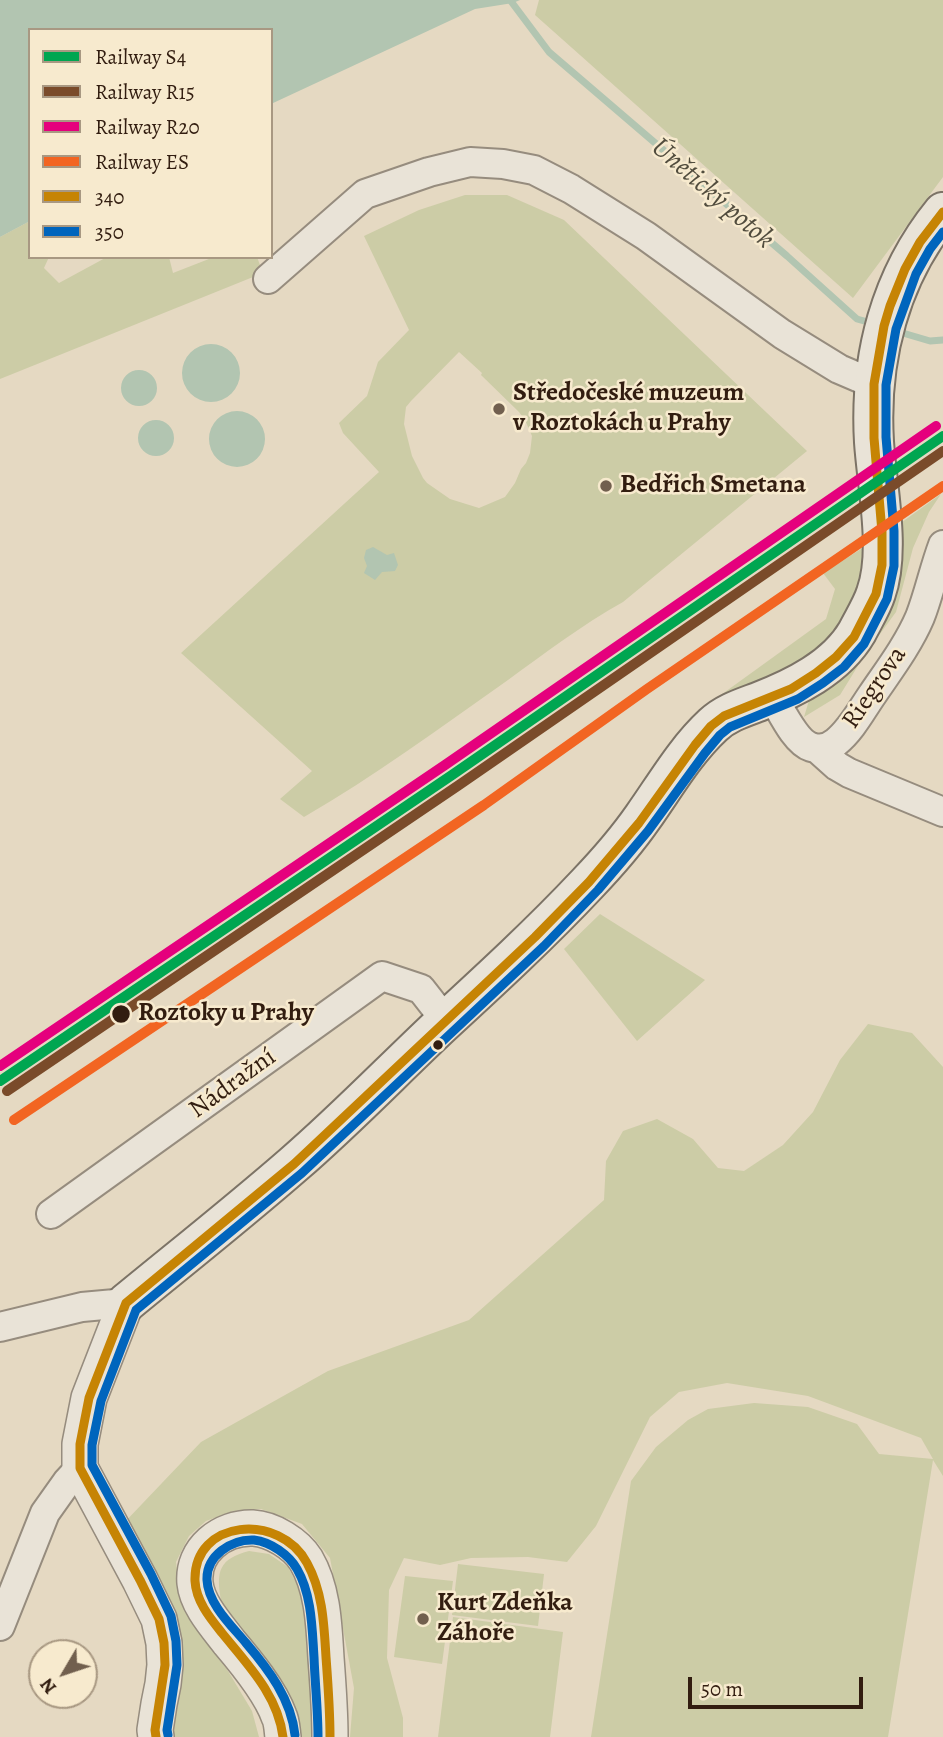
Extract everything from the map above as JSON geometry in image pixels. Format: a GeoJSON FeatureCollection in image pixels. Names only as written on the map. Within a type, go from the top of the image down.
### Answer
{"type":"FeatureCollection","features":[{"type":"Feature","properties":{"kind":"main road"},"geometry":{"type":"LineString","coordinates":[[126,1303],[294,1164],[498,974],[589,882],[639,823],[711,726],[724,716],[791,689],[836,657],[854,636],[876,594],[882,565],[874,438],[876,371],[890,306],[905,269],[920,242],[943,212]]}},
{"type":"Feature","properties":{"kind":"street"},"geometry":{"type":"LineString","coordinates":[[268,279],[365,194],[429,172],[470,162],[503,164],[534,170],[571,189],[646,236],[782,334],[839,369],[876,371]]}},
{"type":"Feature","properties":{"kind":"street","name":"Riegrova"},"geometry":{"type":"LineString","coordinates":[[772,696],[797,737],[807,746],[818,749],[830,746],[845,733],[904,647],[922,611],[943,545]]}},
{"type":"Feature","properties":{"kind":"street"},"geometry":{"type":"LineString","coordinates":[[818,749],[849,773],[943,812]]}},
{"type":"Feature","properties":{"kind":"street","name":"Nádražní"},"geometry":{"type":"LineString","coordinates":[[51,1214],[382,976],[421,989],[446,1021]]}},
{"type":"Feature","properties":{"kind":"street"},"geometry":{"type":"LineString","coordinates":[[0,1327],[82,1307],[126,1303],[89,1398],[80,1444],[80,1468],[159,1619],[165,1665],[156,1737]]}},
{"type":"Feature","properties":{"kind":"street"},"geometry":{"type":"LineString","coordinates":[[0,1626],[45,1513],[80,1468]]}},
{"type":"Feature","properties":{"kind":"street"},"geometry":{"type":"LineString","coordinates":[[283,1737],[279,1716],[261,1682],[216,1626],[202,1604],[195,1583],[197,1560],[206,1547],[236,1530],[255,1528],[291,1543],[305,1558],[314,1577],[323,1610],[330,1737]]}},
{"type":"Feature","properties":{"kind":"shaded area"},"geometry":{"type":"Polygon","coordinates":[[[0,0],[520,0],[475,9],[273,103],[273,28],[28,28],[28,222],[0,237],[0,0]]]}},
{"type":"Feature","properties":{"kind":"shaded area"},"geometry":{"type":"Polygon","coordinates":[[[539,0],[943,0],[943,177],[853,298],[535,15],[539,0]]]}},
{"type":"Feature","properties":{"kind":"shaded area"},"geometry":{"type":"Polygon","coordinates":[[[465,195],[507,195],[564,220],[807,451],[623,602],[593,620],[382,768],[304,817],[280,799],[312,771],[181,653],[379,472],[343,433],[339,423],[367,396],[378,362],[409,330],[364,236],[419,210],[465,195]],[[459,352],[406,407],[404,424],[412,456],[427,483],[450,499],[479,508],[505,497],[526,463],[532,436],[519,412],[481,375],[482,373],[459,352]]]}},
{"type":"Feature","properties":{"kind":"shaded area"},"geometry":{"type":"Polygon","coordinates":[[[28,222],[28,259],[48,259],[44,268],[59,283],[103,259],[170,259],[173,273],[209,259],[258,259],[263,273],[0,379],[0,237],[28,222]]]}},
{"type":"Feature","properties":{"kind":"shaded area"},"geometry":{"type":"Polygon","coordinates":[[[205,344],[217,344],[232,352],[240,367],[240,379],[232,394],[217,402],[205,402],[190,394],[182,379],[182,367],[190,352],[205,344]]]}},
{"type":"Feature","properties":{"kind":"shaded area"},"geometry":{"type":"Polygon","coordinates":[[[139,370],[152,375],[157,388],[152,401],[139,406],[126,401],[121,388],[126,375],[139,370]]]}},
{"type":"Feature","properties":{"kind":"shaded area"},"geometry":{"type":"Polygon","coordinates":[[[237,411],[248,413],[257,419],[263,428],[263,450],[257,459],[248,465],[237,467],[226,465],[217,459],[211,450],[209,439],[211,428],[217,419],[226,413],[237,411]]]}},
{"type":"Feature","properties":{"kind":"shaded area"},"geometry":{"type":"Polygon","coordinates":[[[156,420],[169,425],[174,438],[169,451],[156,456],[143,451],[138,438],[143,425],[156,420]]]}},
{"type":"Feature","properties":{"kind":"shaded area"},"geometry":{"type":"Polygon","coordinates":[[[941,494],[929,512],[913,548],[896,612],[840,695],[804,717],[810,697],[898,525],[941,494]]]}},
{"type":"Feature","properties":{"kind":"shaded area"},"geometry":{"type":"Polygon","coordinates":[[[869,544],[863,585],[850,616],[807,663],[711,708],[707,705],[826,619],[835,589],[823,573],[869,544]]]}},
{"type":"Feature","properties":{"kind":"shaded area"},"geometry":{"type":"Polygon","coordinates":[[[373,547],[387,555],[394,553],[398,565],[395,571],[382,572],[375,580],[364,573],[367,566],[364,558],[366,550],[373,547]]]}},
{"type":"Feature","properties":{"kind":"shaded area"},"geometry":{"type":"Polygon","coordinates":[[[600,914],[705,980],[637,1041],[564,949],[600,914]]]}},
{"type":"Feature","properties":{"kind":"shaded area"},"geometry":{"type":"Polygon","coordinates":[[[868,1024],[912,1033],[943,1067],[943,1476],[933,1460],[888,1737],[591,1737],[631,1481],[656,1447],[688,1420],[708,1409],[754,1403],[808,1407],[857,1424],[879,1454],[933,1459],[921,1438],[808,1396],[727,1383],[679,1392],[650,1417],[596,1526],[567,1562],[528,1557],[471,1558],[440,1565],[404,1558],[389,1590],[387,1658],[403,1718],[403,1737],[350,1737],[354,1688],[330,1558],[302,1524],[261,1509],[233,1511],[206,1521],[189,1536],[176,1562],[179,1585],[191,1616],[252,1711],[259,1737],[166,1737],[122,1525],[201,1442],[328,1371],[469,1320],[604,1200],[606,1161],[623,1131],[657,1119],[693,1139],[718,1168],[744,1171],[783,1145],[813,1112],[840,1060],[868,1024]]]}},
{"type":"Feature","properties":{"kind":"shaded area"},"geometry":{"type":"Polygon","coordinates":[[[249,1551],[269,1554],[288,1567],[305,1600],[315,1737],[295,1737],[221,1600],[219,1581],[222,1568],[231,1558],[249,1551]]]}},
{"type":"Feature","properties":{"kind":"shaded area"},"geometry":{"type":"Polygon","coordinates":[[[458,1564],[544,1574],[538,1626],[452,1615],[458,1564]]]}},
{"type":"Feature","properties":{"kind":"shaded area","name":"Kurt Zdeňka Záhoře"},"geometry":{"type":"Polygon","coordinates":[[[405,1576],[453,1581],[442,1664],[394,1657],[405,1576]]]}},
{"type":"Feature","properties":{"kind":"shaded area"},"geometry":{"type":"Polygon","coordinates":[[[453,1617],[563,1632],[550,1737],[438,1737],[453,1617]]]}},
{"type":"Feature","properties":{"kind":"waterway","name":"Únětický potok"},"geometry":{"type":"LineString","coordinates":[[510,0],[549,52],[857,319],[875,324]]}},
{"type":"Feature","properties":{"kind":"waterway","name":"Únětický potok"},"geometry":{"type":"LineString","coordinates":[[896,331],[930,341],[943,340]]}},
{"type":"Feature","properties":{"kind":"rail line","name":"R20"},"geometry":{"type":"LineString","coordinates":[[0,1066],[445,765],[936,426]]}},
{"type":"Feature","properties":{"kind":"rail line","name":"S4"},"geometry":{"type":"LineString","coordinates":[[0,1081],[452,775],[943,436]]}},
{"type":"Feature","properties":{"kind":"rail line","name":"R15"},"geometry":{"type":"LineString","coordinates":[[7,1091],[459,785],[943,451]]}},
{"type":"Feature","properties":{"kind":"rail line","name":"ES"},"geometry":{"type":"LineString","coordinates":[[14,1120],[484,805],[647,689],[943,486]]}},
{"type":"Feature","properties":{"kind":"transit line","name":"340"},"geometry":{"type":"LineString","coordinates":[[156,1737],[165,1665],[159,1619],[80,1468],[80,1444],[89,1398],[126,1303],[294,1164],[535,937],[589,882],[639,823],[711,726],[724,716],[791,689],[836,657],[854,637],[876,594],[882,565],[874,438],[874,384],[884,326],[905,269],[920,242],[943,212]]}},
{"type":"Feature","properties":{"kind":"transit line","name":"350"},"geometry":{"type":"LineString","coordinates":[[168,1735],[177,1665],[171,1616],[92,1465],[92,1445],[101,1401],[136,1310],[302,1173],[544,946],[598,890],[648,831],[720,735],[730,727],[798,699],[844,667],[864,644],[887,599],[894,566],[894,531],[886,437],[886,385],[896,329],[916,274],[943,232]]}},
{"type":"Feature","properties":{"kind":"transit line","name":"340"},"geometry":{"type":"LineString","coordinates":[[283,1737],[275,1707],[268,1694],[251,1668],[208,1615],[196,1588],[198,1560],[208,1545],[222,1535],[240,1530],[259,1530],[278,1536],[294,1547],[312,1574],[320,1597],[323,1621],[330,1737]]}},
{"type":"Feature","properties":{"kind":"transit line","name":"350"},"geometry":{"type":"LineString","coordinates":[[295,1735],[289,1709],[278,1686],[222,1614],[208,1589],[211,1563],[221,1551],[237,1542],[254,1540],[273,1546],[289,1559],[302,1579],[312,1623],[318,1737]]}},
{"type":"Feature","properties":{"kind":"place","name":"Středočeské muzeum v Roztokách u Prahy"},"geometry":{"type":"Point","coordinates":[499,409]}},
{"type":"Feature","properties":{"kind":"place","name":"Bedřich Smetana"},"geometry":{"type":"Point","coordinates":[606,486]}},
{"type":"Feature","properties":{"kind":"place","name":"Roztoky u Prahy"},"geometry":{"type":"Point","coordinates":[121,1014]}},
{"type":"Feature","properties":{"kind":"place","name":"Kurt Zdeňka Záhoře"},"geometry":{"type":"Point","coordinates":[423,1619]}}]}
